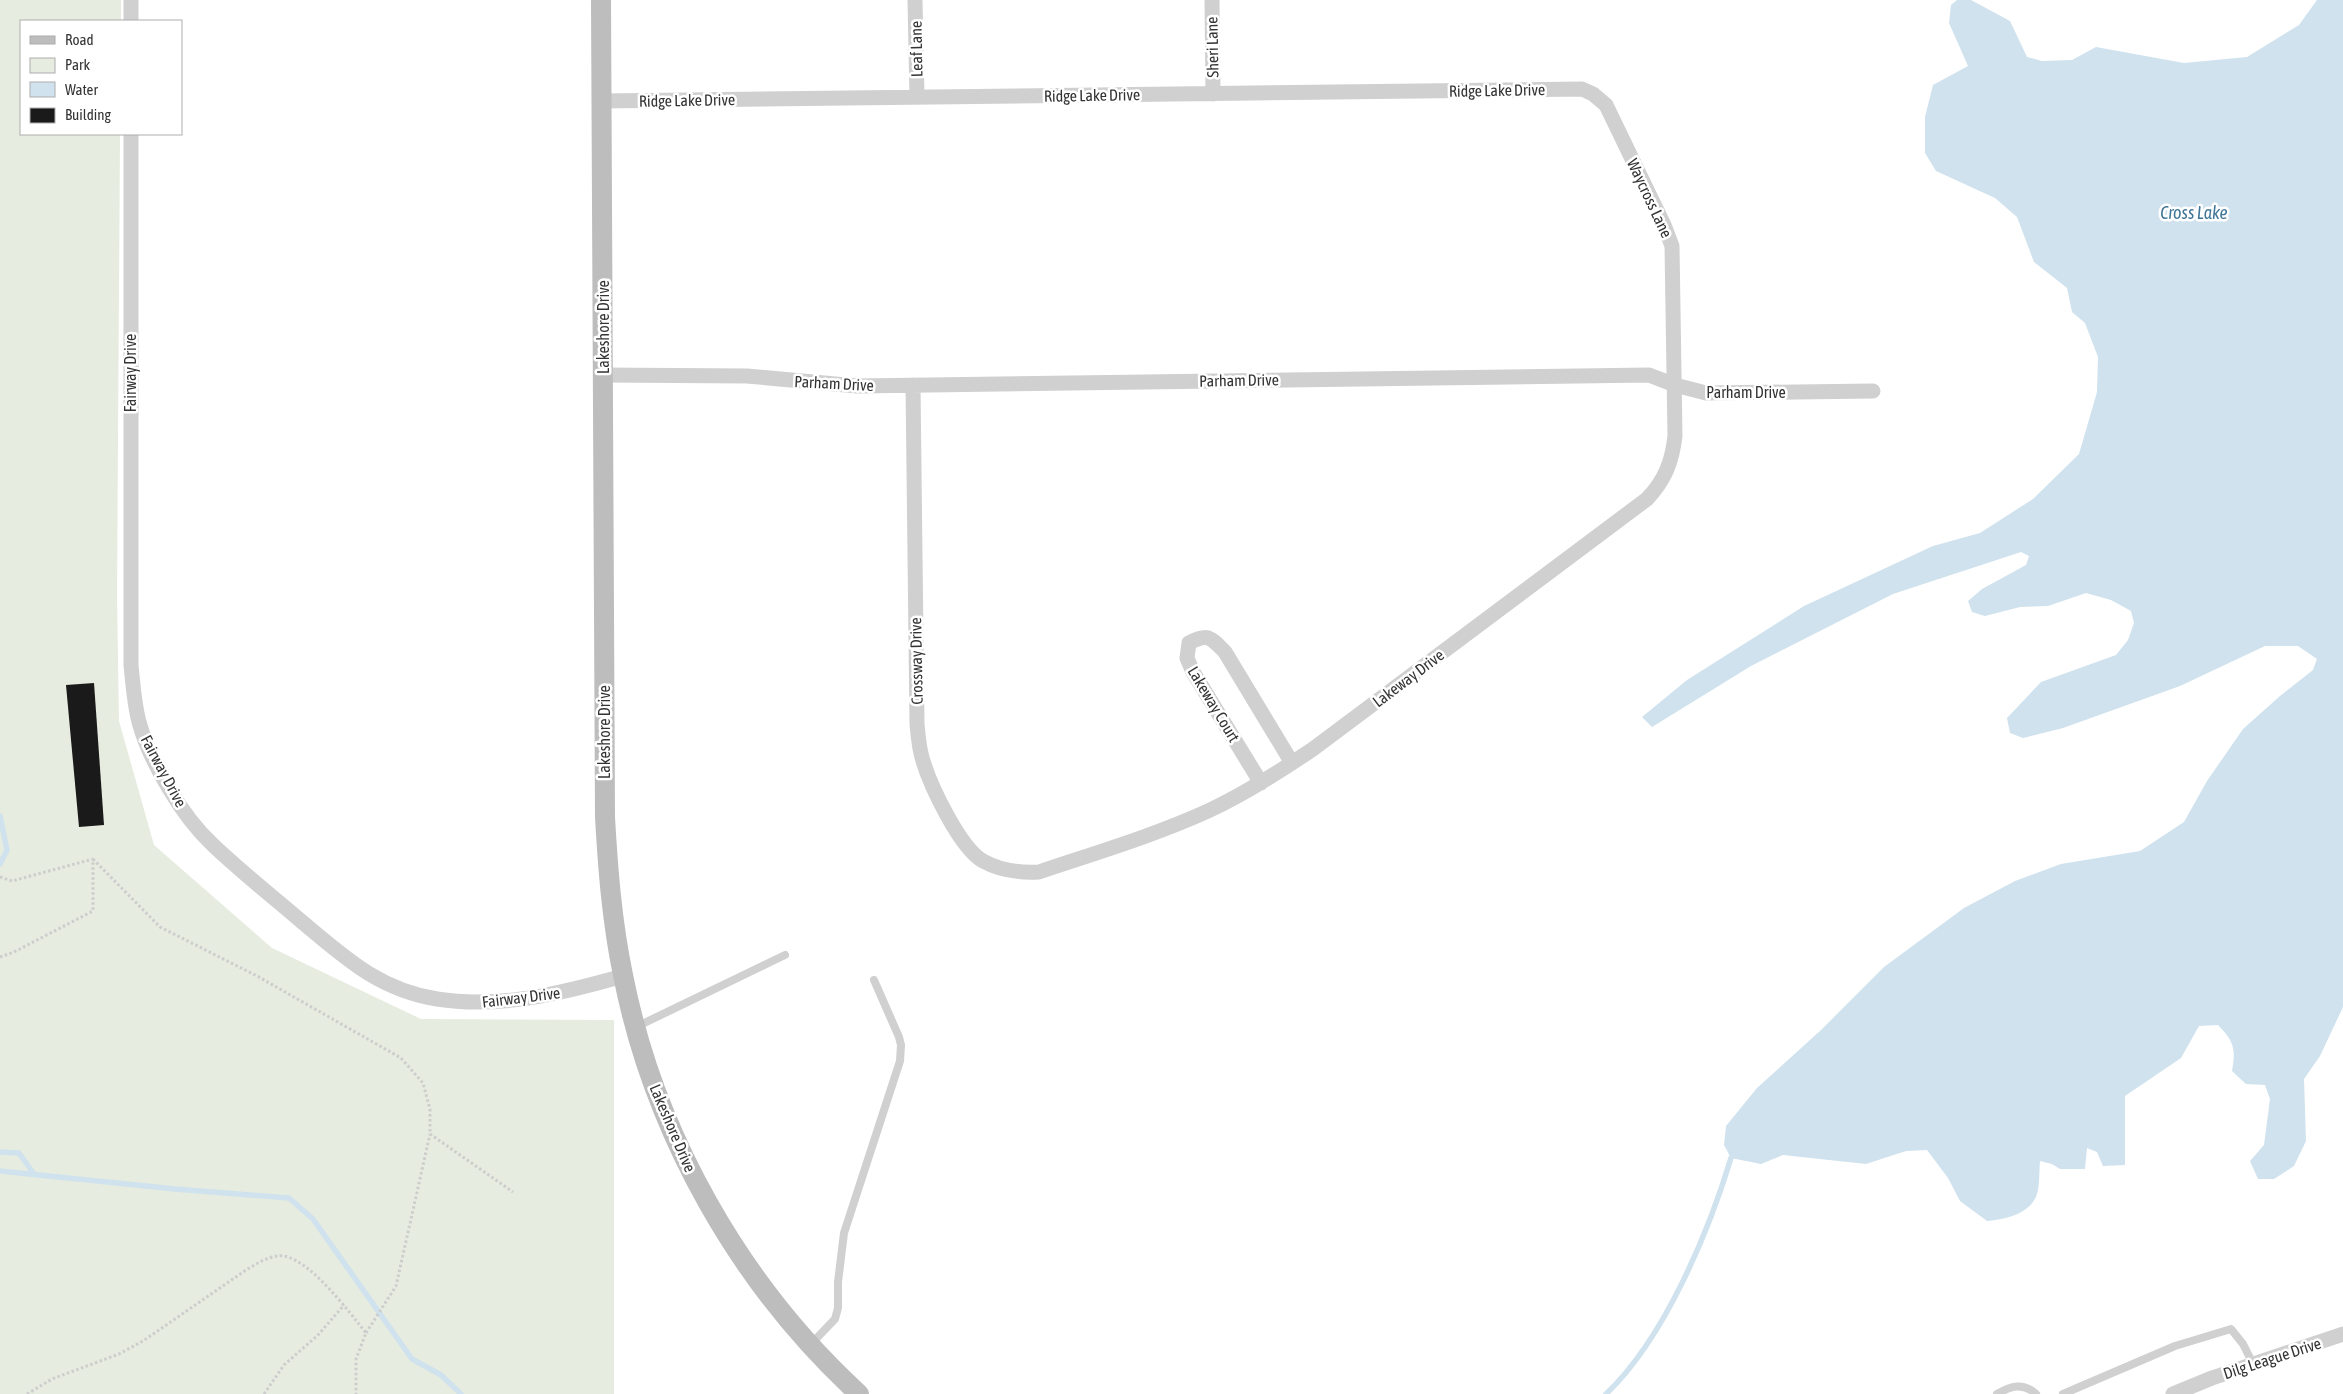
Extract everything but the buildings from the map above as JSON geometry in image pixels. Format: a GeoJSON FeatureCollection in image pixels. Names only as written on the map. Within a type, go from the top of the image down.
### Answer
{"type":"FeatureCollection","features":[{"type":"Feature","properties":{"kind":"main road","name":"Lakeshore Drive"},"geometry":{"type":"LineString","coordinates":[[601,0],[605,817],[609,888],[623,976],[636,1027],[663,1108],[700,1188],[745,1262],[771,1297],[834,1371],[859,1394]]}},
{"type":"Feature","properties":{"kind":"street"},"geometry":{"type":"LineString","coordinates":[[131,0],[131,20]]}},
{"type":"Feature","properties":{"kind":"street","name":"Leaf Lane"},"geometry":{"type":"LineString","coordinates":[[915,0],[917,97]]}},
{"type":"Feature","properties":{"kind":"street","name":"Sheri Lane"},"geometry":{"type":"LineString","coordinates":[[1212,0],[1213,94]]}},
{"type":"Feature","properties":{"kind":"street","name":"Ridge Lake Drive"},"geometry":{"type":"LineString","coordinates":[[602,102],[1582,89]]}},
{"type":"Feature","properties":{"kind":"street","name":"Waycross Lane"},"geometry":{"type":"LineString","coordinates":[[1582,89],[1593,94],[1606,105],[1664,225],[1672,246],[1675,385]]}},
{"type":"Feature","properties":{"kind":"street","name":"Fairway Drive"},"geometry":{"type":"LineString","coordinates":[[130,135],[131,665],[139,722],[148,746],[167,783],[211,843],[240,869],[356,966],[376,979],[404,992],[436,999],[466,1002],[497,1002],[570,991],[623,976]]}},
{"type":"Feature","properties":{"kind":"street","name":"Parham Drive"},"geometry":{"type":"LineString","coordinates":[[603,375],[747,376],[857,386],[1649,375],[1675,385],[1706,393],[1873,391]]}},
{"type":"Feature","properties":{"kind":"street","name":"Crossway Drive"},"geometry":{"type":"LineString","coordinates":[[913,385],[917,724],[923,761],[929,778],[956,830],[974,854],[983,861],[1000,869],[1022,873],[1039,872]]}},
{"type":"Feature","properties":{"kind":"street","name":"Lakeway Drive"},"geometry":{"type":"LineString","coordinates":[[1039,872],[1171,827],[1208,811],[1261,783],[1292,763],[1647,499],[1663,479],[1673,454],[1675,385]]}},
{"type":"Feature","properties":{"kind":"street","name":"Lakeway Court"},"geometry":{"type":"LineString","coordinates":[[1261,783],[1193,672],[1187,658],[1189,643],[1202,636],[1211,638],[1224,652],[1292,763]]}},
{"type":"Feature","properties":{"kind":"street","name":"Dilg League Drive"},"geometry":{"type":"LineString","coordinates":[[2173,1394],[2212,1378],[2343,1334]]}},
{"type":"Feature","properties":{"kind":"lane"},"geometry":{"type":"LineString","coordinates":[[636,1027],[785,955]]}},
{"type":"Feature","properties":{"kind":"lane"},"geometry":{"type":"LineString","coordinates":[[811,1344],[835,1319],[838,1308],[838,1282],[844,1233],[900,1061],[901,1045],[899,1037],[874,980]]}},
{"type":"Feature","properties":{"kind":"lane"},"geometry":{"type":"LineString","coordinates":[[2063,1394],[2175,1346],[2231,1329],[2243,1344],[2253,1364]]}},
{"type":"Feature","properties":{"kind":"lane"},"geometry":{"type":"LineString","coordinates":[[1997,1394],[2009,1387],[2020,1386],[2030,1388],[2036,1394]]}},
{"type":"Feature","properties":{"kind":"path"},"geometry":{"type":"LineString","coordinates":[[0,877],[12,881],[93,859]]}},
{"type":"Feature","properties":{"kind":"path"},"geometry":{"type":"LineString","coordinates":[[0,957],[14,952],[93,911],[93,859]]}},
{"type":"Feature","properties":{"kind":"path"},"geometry":{"type":"LineString","coordinates":[[93,859],[160,927],[257,976],[401,1058],[423,1083],[430,1109],[430,1134],[396,1286],[373,1326],[366,1333],[356,1359],[356,1394]]}},
{"type":"Feature","properties":{"kind":"path"},"geometry":{"type":"LineString","coordinates":[[430,1134],[513,1192]]}},
{"type":"Feature","properties":{"kind":"path"},"geometry":{"type":"LineString","coordinates":[[27,1394],[52,1379],[119,1354],[143,1341],[246,1270],[279,1255],[292,1257],[305,1266],[344,1305],[366,1333]]}},
{"type":"Feature","properties":{"kind":"path"},"geometry":{"type":"LineString","coordinates":[[264,1394],[284,1365],[318,1335],[344,1305]]}},
{"type":"Feature","properties":{"kind":"green space"},"geometry":{"type":"Polygon","coordinates":[[[0,0],[121,0],[121,20],[20,20],[20,135],[120,135],[117,596],[119,721],[154,845],[272,948],[421,1019],[614,1020],[614,1394],[0,1394],[0,0]]]}},
{"type":"Feature","properties":{"kind":"water","name":"Cross Lake"},"geometry":{"type":"Polygon","coordinates":[[[1957,0],[1971,0],[2010,21],[2027,57],[2042,61],[2072,60],[2096,47],[2184,63],[2247,57],[2299,25],[2317,0],[2343,0],[2343,1007],[2320,1056],[2304,1079],[2306,1141],[2294,1166],[2274,1179],[2258,1179],[2250,1161],[2264,1145],[2270,1099],[2265,1085],[2246,1084],[2232,1071],[2234,1051],[2231,1041],[2218,1025],[2199,1026],[2181,1058],[2125,1096],[2125,1165],[2103,1166],[2097,1152],[2087,1148],[2085,1169],[2060,1169],[2052,1164],[2040,1161],[2038,1189],[2032,1203],[2015,1215],[1987,1221],[1960,1201],[1948,1178],[1927,1150],[1906,1151],[1866,1164],[1783,1155],[1761,1164],[1731,1158],[1724,1145],[1726,1126],[1757,1088],[1821,1030],[1884,967],[1964,908],[2015,881],[2061,864],[2140,851],[2184,822],[2207,781],[2243,729],[2313,670],[2317,659],[2298,646],[2265,646],[2180,686],[2063,728],[2023,738],[2010,733],[2007,718],[2041,682],[2116,655],[2128,640],[2134,623],[2131,611],[2111,600],[2086,593],[2048,606],[2020,607],[1985,616],[1972,612],[1968,601],[1982,589],[2026,565],[2029,556],[2021,552],[1893,594],[1751,666],[1652,727],[1642,717],[1687,680],[1804,606],[1933,546],[1980,533],[2033,499],[2079,454],[2097,392],[2098,357],[2085,323],[2072,312],[2067,288],[2034,262],[2017,217],[1995,198],[1936,171],[1925,153],[1925,117],[1933,85],[1968,66],[1949,23],[1951,5],[1957,0]]]}},
{"type":"Feature","properties":{"kind":"waterway"},"geometry":{"type":"LineString","coordinates":[[0,816],[7,850],[0,864]]}},
{"type":"Feature","properties":{"kind":"waterway"},"geometry":{"type":"LineString","coordinates":[[0,1152],[19,1153],[34,1174]]}},
{"type":"Feature","properties":{"kind":"waterway"},"geometry":{"type":"LineString","coordinates":[[1606,1394],[1647,1345],[1682,1284],[1710,1219],[1731,1158]]}},
{"type":"Feature","properties":{"kind":"waterway"},"geometry":{"type":"LineString","coordinates":[[0,1171],[175,1189],[289,1198],[313,1219],[412,1359],[441,1375],[461,1394]]}}]}
